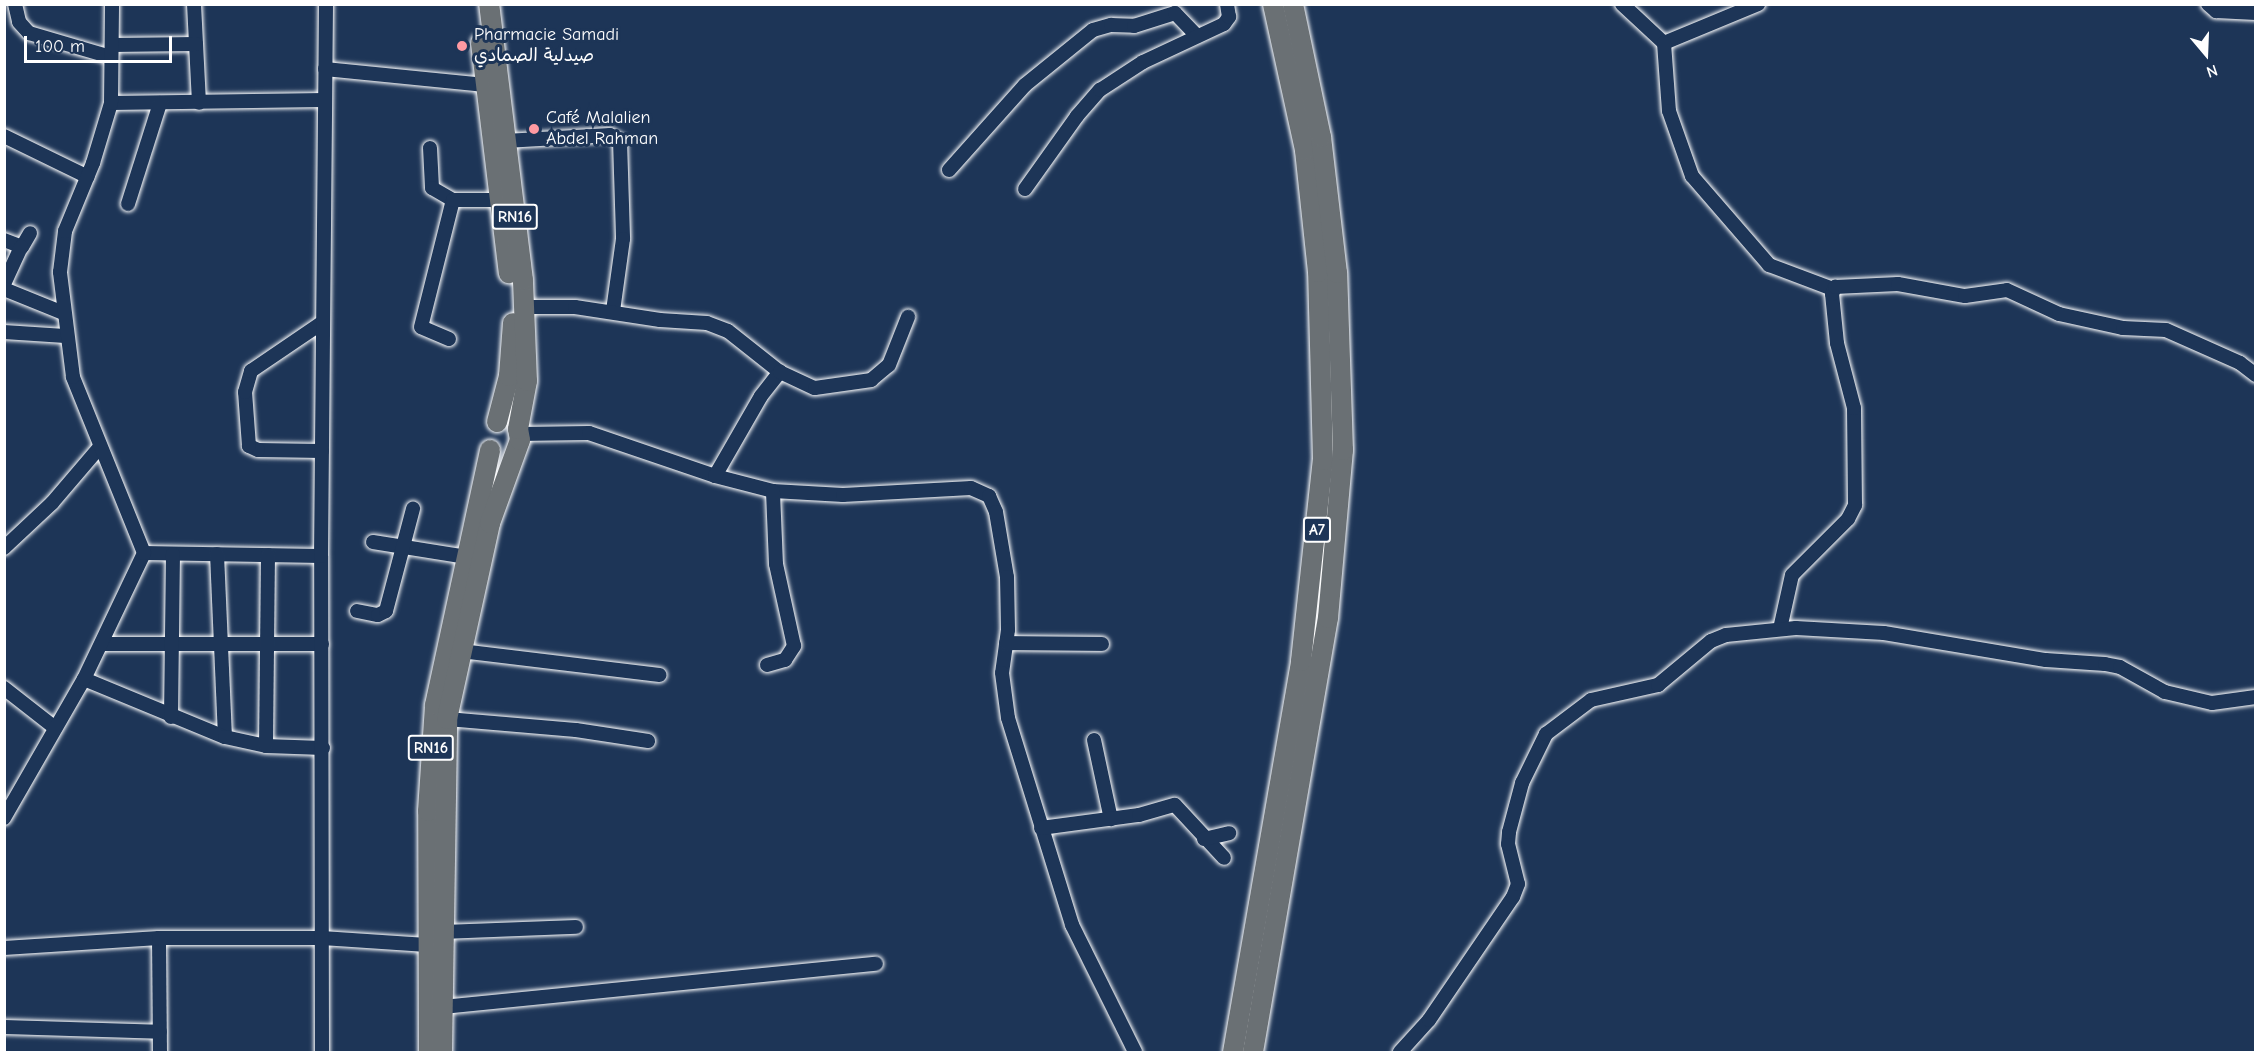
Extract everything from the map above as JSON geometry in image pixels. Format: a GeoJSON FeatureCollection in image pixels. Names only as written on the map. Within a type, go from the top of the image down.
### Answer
{"type":"FeatureCollection","features":[{"type":"Feature","properties":{"kind":"highway","name":"RN16"},"geometry":{"type":"LineString","coordinates":[[429,1053],[427,945],[429,801],[435,705],[490,450],[486,434],[497,422],[509,376],[513,329],[477,4]]}},
{"type":"Feature","properties":{"kind":"highway","name":"RN16"},"geometry":{"type":"LineString","coordinates":[[442,1053],[447,719],[490,523],[518,438],[527,381],[525,308],[489,4]]}},
{"type":"Feature","properties":{"kind":"highway","name":"A7"},"geometry":{"type":"LineString","coordinates":[[1233,1053],[1301,661],[1323,460],[1318,272],[1306,162],[1273,4]]}},
{"type":"Feature","properties":{"kind":"highway","name":"A7"},"geometry":{"type":"LineString","coordinates":[[1253,1053],[1328,618],[1343,450],[1336,262],[1321,137],[1293,4]]}},
{"type":"Feature","properties":{"kind":"highway"},"geometry":{"type":"LineString","coordinates":[[490,450],[505,456],[518,438],[509,422],[497,422]]}},
{"type":"Feature","properties":{"kind":"street"},"geometry":{"type":"LineString","coordinates":[[15,4],[19,22],[29,33],[111,51],[196,44]]}},
{"type":"Feature","properties":{"kind":"street"},"geometry":{"type":"LineString","coordinates":[[4,818],[103,644],[144,553],[124,496],[99,448],[76,386],[65,336],[60,272],[63,239],[88,177],[111,103],[112,4]]}},
{"type":"Feature","properties":{"kind":"street"},"geometry":{"type":"LineString","coordinates":[[194,4],[199,103]]}},
{"type":"Feature","properties":{"kind":"street"},"geometry":{"type":"LineString","coordinates":[[322,1053],[321,556],[326,4]]}},
{"type":"Feature","properties":{"kind":"street"},"geometry":{"type":"LineString","coordinates":[[1025,189],[1077,116],[1100,90],[1143,62],[1227,21],[1227,4]]}},
{"type":"Feature","properties":{"kind":"street"},"geometry":{"type":"LineString","coordinates":[[1622,4],[1664,43],[1670,111],[1692,176],[1769,265],[1833,289]]}},
{"type":"Feature","properties":{"kind":"street"},"geometry":{"type":"LineString","coordinates":[[1664,43],[1758,4]]}},
{"type":"Feature","properties":{"kind":"street"},"geometry":{"type":"LineString","coordinates":[[2208,4],[2216,11],[2256,13]]}},
{"type":"Feature","properties":{"kind":"street"},"geometry":{"type":"LineString","coordinates":[[949,170],[1025,84],[1093,30],[1111,25],[1134,26],[1175,13],[1197,36]]}},
{"type":"Feature","properties":{"kind":"street"},"geometry":{"type":"LineString","coordinates":[[325,69],[485,85]]}},
{"type":"Feature","properties":{"kind":"street"},"geometry":{"type":"LineString","coordinates":[[111,103],[324,100]]}},
{"type":"Feature","properties":{"kind":"street"},"geometry":{"type":"LineString","coordinates":[[128,204],[160,103]]}},
{"type":"Feature","properties":{"kind":"street"},"geometry":{"type":"LineString","coordinates":[[506,141],[610,135],[620,141],[623,239],[613,311]]}},
{"type":"Feature","properties":{"kind":"street"},"geometry":{"type":"LineString","coordinates":[[4,136],[88,177]]}},
{"type":"Feature","properties":{"kind":"street"},"geometry":{"type":"LineString","coordinates":[[430,148],[432,188],[453,200],[499,200]]}},
{"type":"Feature","properties":{"kind":"street"},"geometry":{"type":"LineString","coordinates":[[449,339],[422,327],[453,200]]}},
{"type":"Feature","properties":{"kind":"street"},"geometry":{"type":"LineString","coordinates":[[4,284],[30,232]]}},
{"type":"Feature","properties":{"kind":"street"},"geometry":{"type":"LineString","coordinates":[[4,240],[21,247]]}},
{"type":"Feature","properties":{"kind":"street"},"geometry":{"type":"LineString","coordinates":[[1833,289],[1840,285],[1898,284],[1965,296],[2007,290],[2059,314],[2123,328],[2166,330],[2234,360],[2256,375]]}},
{"type":"Feature","properties":{"kind":"street"},"geometry":{"type":"LineString","coordinates":[[4,289],[63,313]]}},
{"type":"Feature","properties":{"kind":"street"},"geometry":{"type":"LineString","coordinates":[[1780,629],[1792,575],[1848,519],[1855,506],[1854,408],[1841,366],[1833,289]]}},
{"type":"Feature","properties":{"kind":"street"},"geometry":{"type":"LineString","coordinates":[[525,308],[540,305],[613,311],[719,326],[780,372],[815,388],[871,380],[889,365],[908,317]]}},
{"type":"Feature","properties":{"kind":"street"},"geometry":{"type":"LineString","coordinates":[[322,451],[258,450],[249,446],[245,392],[251,371],[323,322]]}},
{"type":"Feature","properties":{"kind":"street"},"geometry":{"type":"LineString","coordinates":[[4,332],[65,336]]}},
{"type":"Feature","properties":{"kind":"street"},"geometry":{"type":"LineString","coordinates":[[715,476],[760,396],[780,372]]}},
{"type":"Feature","properties":{"kind":"street"},"geometry":{"type":"LineString","coordinates":[[518,438],[589,433],[715,476],[773,491],[843,495],[959,488],[981,491],[993,502],[1005,566],[1006,643],[1003,695],[1041,828],[1072,925],[1135,1053]]}},
{"type":"Feature","properties":{"kind":"street"},"geometry":{"type":"LineString","coordinates":[[4,548],[52,503],[99,448]]}},
{"type":"Feature","properties":{"kind":"street"},"geometry":{"type":"LineString","coordinates":[[767,665],[785,660],[794,646],[776,564],[773,491]]}},
{"type":"Feature","properties":{"kind":"street"},"geometry":{"type":"LineString","coordinates":[[357,611],[378,615],[386,611],[413,509]]}},
{"type":"Feature","properties":{"kind":"street"},"geometry":{"type":"LineString","coordinates":[[373,542],[466,556]]}},
{"type":"Feature","properties":{"kind":"street"},"geometry":{"type":"LineString","coordinates":[[144,553],[321,556]]}},
{"type":"Feature","properties":{"kind":"street"},"geometry":{"type":"LineString","coordinates":[[171,717],[174,644],[173,554]]}},
{"type":"Feature","properties":{"kind":"street"},"geometry":{"type":"LineString","coordinates":[[217,555],[219,644],[225,737]]}},
{"type":"Feature","properties":{"kind":"street"},"geometry":{"type":"LineString","coordinates":[[266,746],[268,555]]}},
{"type":"Feature","properties":{"kind":"street"},"geometry":{"type":"LineString","coordinates":[[1400,1053],[1442,1002],[1513,897],[1518,884],[1509,832],[1522,783],[1546,734],[1591,700],[1621,690],[1658,685],[1711,641],[1726,635],[1780,629],[1884,633],[2046,660],[2120,667],[2164,692],[2212,703],[2256,697]]}},
{"type":"Feature","properties":{"kind":"street"},"geometry":{"type":"LineString","coordinates":[[1006,643],[1102,644]]}},
{"type":"Feature","properties":{"kind":"street"},"geometry":{"type":"LineString","coordinates":[[103,644],[322,644]]}},
{"type":"Feature","properties":{"kind":"street"},"geometry":{"type":"LineString","coordinates":[[461,651],[660,675]]}},
{"type":"Feature","properties":{"kind":"street"},"geometry":{"type":"LineString","coordinates":[[84,679],[171,717],[225,737],[266,746],[323,748]]}},
{"type":"Feature","properties":{"kind":"street"},"geometry":{"type":"LineString","coordinates":[[4,688],[54,728]]}},
{"type":"Feature","properties":{"kind":"street"},"geometry":{"type":"LineString","coordinates":[[447,719],[576,730],[648,741]]}},
{"type":"Feature","properties":{"kind":"street"},"geometry":{"type":"LineString","coordinates":[[1094,740],[1111,819]]}},
{"type":"Feature","properties":{"kind":"street"},"geometry":{"type":"LineString","coordinates":[[1041,828],[1111,819],[1174,805],[1224,858]]}},
{"type":"Feature","properties":{"kind":"street"},"geometry":{"type":"LineString","coordinates":[[1204,839],[1229,833]]}},
{"type":"Feature","properties":{"kind":"street"},"geometry":{"type":"LineString","coordinates":[[443,932],[576,927]]}},
{"type":"Feature","properties":{"kind":"street"},"geometry":{"type":"LineString","coordinates":[[4,948],[159,938],[322,938],[427,945]]}},
{"type":"Feature","properties":{"kind":"street"},"geometry":{"type":"LineString","coordinates":[[159,938],[160,1053]]}},
{"type":"Feature","properties":{"kind":"street"},"geometry":{"type":"LineString","coordinates":[[442,1007],[876,964]]}},
{"type":"Feature","properties":{"kind":"street"},"geometry":{"type":"LineString","coordinates":[[4,1027],[160,1032]]}},
{"type":"Feature","properties":{"kind":"place","name":"Pharmacie Samadi صيدلية الصمادي"},"geometry":{"type":"Point","coordinates":[462,46]}},
{"type":"Feature","properties":{"kind":"place","name":"Café Malalien Abdel Rahman"},"geometry":{"type":"Point","coordinates":[534,129]}}]}
